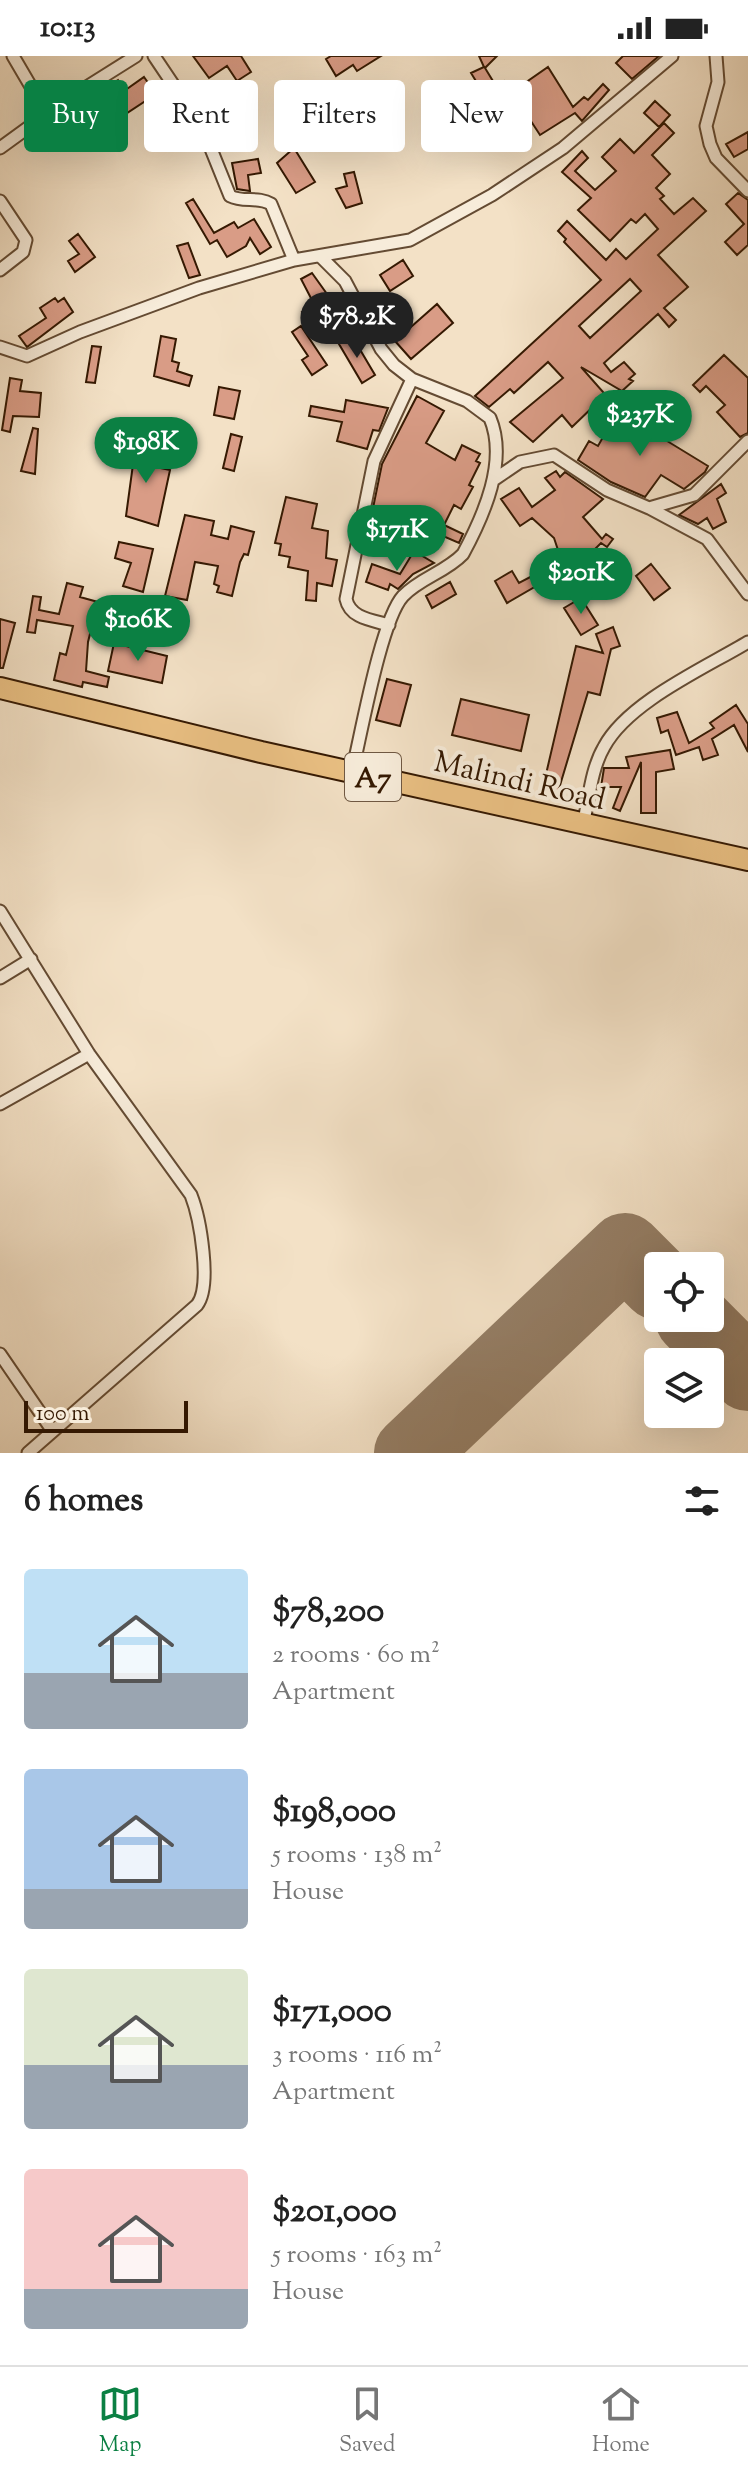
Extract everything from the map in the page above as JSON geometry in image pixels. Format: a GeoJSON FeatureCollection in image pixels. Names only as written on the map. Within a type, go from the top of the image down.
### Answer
{"type":"FeatureCollection","features":[{"type":"Feature","properties":{"kind":"highway","name":"Malindi Road"},"geometry":{"type":"LineString","coordinates":[[0,688],[352,772],[748,860]]}},
{"type":"Feature","properties":{"kind":"street"},"geometry":{"type":"LineString","coordinates":[[13,56],[27,80]]}},
{"type":"Feature","properties":{"kind":"street"},"geometry":{"type":"LineString","coordinates":[[99,80],[136,56]]}},
{"type":"Feature","properties":{"kind":"street"},"geometry":{"type":"LineString","coordinates":[[154,56],[203,129],[230,196],[239,201],[263,200],[271,204],[294,260]]}},
{"type":"Feature","properties":{"kind":"street"},"geometry":{"type":"LineString","coordinates":[[0,347],[27,356],[80,332],[199,288],[294,260],[410,240],[492,195],[563,148],[672,56]]}},
{"type":"Feature","properties":{"kind":"street"},"geometry":{"type":"LineString","coordinates":[[716,56],[718,82],[706,126],[710,144],[716,158],[748,191]]}},
{"type":"Feature","properties":{"kind":"street"},"geometry":{"type":"LineString","coordinates":[[0,148],[24,131]]}},
{"type":"Feature","properties":{"kind":"street"},"geometry":{"type":"LineString","coordinates":[[0,201],[26,240],[23,252],[0,270]]}},
{"type":"Feature","properties":{"kind":"street"},"geometry":{"type":"LineString","coordinates":[[320,256],[345,281],[381,349],[412,379],[467,401],[490,418],[495,450],[495,479],[463,554],[401,598],[389,625],[352,772]]}},
{"type":"Feature","properties":{"kind":"street"},"geometry":{"type":"LineString","coordinates":[[389,625],[354,614],[348,609],[346,599],[374,461],[412,379]]}},
{"type":"Feature","properties":{"kind":"street"},"geometry":{"type":"LineString","coordinates":[[649,508],[694,495],[748,441]]}},
{"type":"Feature","properties":{"kind":"street"},"geometry":{"type":"LineString","coordinates":[[495,479],[520,462],[554,455],[607,490],[707,539],[748,594]]}},
{"type":"Feature","properties":{"kind":"street"},"geometry":{"type":"LineString","coordinates":[[583,825],[596,766],[604,746],[622,724],[646,703],[748,642]]}},
{"type":"Feature","properties":{"kind":"street"},"geometry":{"type":"LineString","coordinates":[[0,911],[89,1054],[191,1195],[196,1211],[205,1288],[197,1305],[28,1453]]}},
{"type":"Feature","properties":{"kind":"street"},"geometry":{"type":"LineString","coordinates":[[0,978],[31,959]]}},
{"type":"Feature","properties":{"kind":"street"},"geometry":{"type":"LineString","coordinates":[[0,1104],[89,1054]]}},
{"type":"Feature","properties":{"kind":"street"},"geometry":{"type":"LineString","coordinates":[[0,1354],[52,1430]]}},
{"type":"Feature","properties":{"kind":"building"},"geometry":{"type":"Polygon","coordinates":[[[193,56],[241,56],[251,72],[236,80],[227,66],[209,78],[193,56]]]}},
{"type":"Feature","properties":{"kind":"building"},"geometry":{"type":"Polygon","coordinates":[[[331,56],[381,56],[357,71],[353,65],[336,76],[326,59],[331,56]]]}},
{"type":"Feature","properties":{"kind":"building"},"geometry":{"type":"Polygon","coordinates":[[[479,56],[497,56],[485,68],[492,80],[475,80],[471,73],[484,67],[479,56]]]}},
{"type":"Feature","properties":{"kind":"building"},"geometry":{"type":"Polygon","coordinates":[[[623,56],[659,56],[632,79],[616,63],[623,56]]]}},
{"type":"Feature","properties":{"kind":"building"},"geometry":{"type":"Polygon","coordinates":[[[548,67],[573,107],[584,97],[588,100],[603,84],[609,90],[582,121],[575,113],[540,135],[532,123],[532,80],[529,80],[548,67]]]}},
{"type":"Feature","properties":{"kind":"building"},"geometry":{"type":"Polygon","coordinates":[[[144,77],[146,80],[144,102],[128,112],[128,88],[144,77]]]}},
{"type":"Feature","properties":{"kind":"building"},"geometry":{"type":"Polygon","coordinates":[[[655,101],[670,115],[659,127],[644,113],[655,101]]]}},
{"type":"Feature","properties":{"kind":"building"},"geometry":{"type":"Polygon","coordinates":[[[664,123],[674,133],[652,155],[670,174],[656,188],[664,196],[660,199],[674,214],[693,198],[706,211],[658,255],[688,287],[664,308],[676,320],[669,327],[658,314],[604,363],[611,372],[624,362],[635,374],[629,379],[633,381],[622,391],[581,367],[611,401],[602,408],[597,403],[572,427],[562,415],[533,442],[510,422],[563,378],[548,362],[514,393],[510,389],[489,407],[475,396],[601,280],[564,242],[566,239],[558,231],[567,221],[606,260],[616,249],[626,259],[658,229],[645,214],[636,223],[631,219],[610,241],[578,210],[591,198],[562,172],[582,151],[588,158],[575,171],[595,190],[616,171],[602,157],[620,139],[634,153],[664,123]],[[630,279],[579,326],[590,338],[641,291],[630,279]]]}},
{"type":"Feature","properties":{"kind":"building"},"geometry":{"type":"Polygon","coordinates":[[[748,132],[748,149],[734,157],[726,144],[748,132]]]}},
{"type":"Feature","properties":{"kind":"building"},"geometry":{"type":"Polygon","coordinates":[[[289,152],[296,152],[315,182],[296,193],[277,163],[289,152]]]}},
{"type":"Feature","properties":{"kind":"building"},"geometry":{"type":"Polygon","coordinates":[[[258,159],[261,173],[248,175],[250,191],[237,189],[232,163],[258,159]]]}},
{"type":"Feature","properties":{"kind":"building"},"geometry":{"type":"Polygon","coordinates":[[[354,172],[362,203],[346,208],[336,189],[347,186],[344,174],[354,172]]]}},
{"type":"Feature","properties":{"kind":"building"},"geometry":{"type":"Polygon","coordinates":[[[738,193],[748,200],[748,245],[737,255],[725,242],[744,224],[726,204],[738,193]]]}},
{"type":"Feature","properties":{"kind":"building"},"geometry":{"type":"Polygon","coordinates":[[[193,199],[214,233],[234,222],[238,228],[254,219],[271,247],[260,254],[250,238],[246,246],[227,257],[217,240],[210,244],[186,203],[193,199]]]}},
{"type":"Feature","properties":{"kind":"building"},"geometry":{"type":"Polygon","coordinates":[[[78,234],[95,257],[75,272],[68,261],[79,254],[69,241],[78,234]]]}},
{"type":"Feature","properties":{"kind":"building"},"geometry":{"type":"Polygon","coordinates":[[[188,243],[200,275],[189,278],[177,246],[188,243]]]}},
{"type":"Feature","properties":{"kind":"building"},"geometry":{"type":"Polygon","coordinates":[[[403,260],[413,276],[390,291],[380,275],[403,260]]]}},
{"type":"Feature","properties":{"kind":"building"},"geometry":{"type":"Polygon","coordinates":[[[312,273],[332,301],[307,319],[302,312],[314,304],[301,279],[312,273]]]}},
{"type":"Feature","properties":{"kind":"building"},"geometry":{"type":"Polygon","coordinates":[[[55,298],[58,302],[64,298],[73,312],[27,347],[19,336],[46,318],[40,308],[55,298]]]}},
{"type":"Feature","properties":{"kind":"building"},"geometry":{"type":"Polygon","coordinates":[[[437,304],[453,323],[411,359],[395,341],[437,304]]]}},
{"type":"Feature","properties":{"kind":"building"},"geometry":{"type":"Polygon","coordinates":[[[301,326],[327,365],[312,375],[302,360],[308,356],[292,332],[301,326]]]}},
{"type":"Feature","properties":{"kind":"building"},"geometry":{"type":"Polygon","coordinates":[[[161,336],[176,339],[172,361],[179,363],[177,371],[192,376],[189,386],[154,376],[161,336]]]}},
{"type":"Feature","properties":{"kind":"building"},"geometry":{"type":"Polygon","coordinates":[[[352,336],[375,375],[362,383],[339,344],[352,336]]]}},
{"type":"Feature","properties":{"kind":"building"},"geometry":{"type":"Polygon","coordinates":[[[92,346],[101,347],[95,383],[86,382],[92,346]]]}},
{"type":"Feature","properties":{"kind":"building"},"geometry":{"type":"Polygon","coordinates":[[[724,355],[748,378],[748,433],[740,437],[717,412],[725,405],[706,386],[700,392],[693,385],[724,355]]]}},
{"type":"Feature","properties":{"kind":"building"},"geometry":{"type":"Polygon","coordinates":[[[10,378],[22,380],[20,391],[41,393],[39,417],[13,416],[10,432],[2,430],[10,378]]]}},
{"type":"Feature","properties":{"kind":"building"},"geometry":{"type":"Polygon","coordinates":[[[219,387],[240,391],[234,419],[214,415],[219,387]]]}},
{"type":"Feature","properties":{"kind":"building"},"geometry":{"type":"Polygon","coordinates":[[[417,396],[444,411],[426,443],[455,460],[462,445],[480,454],[476,461],[480,463],[469,485],[473,487],[461,509],[454,505],[444,525],[463,534],[459,543],[420,526],[414,539],[384,527],[389,515],[373,508],[382,464],[417,396]]]}},
{"type":"Feature","properties":{"kind":"building"},"geometry":{"type":"Polygon","coordinates":[[[346,400],[388,408],[379,431],[373,430],[367,449],[337,441],[342,422],[309,416],[311,406],[344,412],[346,400]]]}},
{"type":"Feature","properties":{"kind":"building"},"geometry":{"type":"Polygon","coordinates":[[[618,411],[708,466],[705,472],[684,489],[661,475],[645,497],[611,482],[578,460],[589,441],[598,446],[618,411]]]}},
{"type":"Feature","properties":{"kind":"building"},"geometry":{"type":"Polygon","coordinates":[[[33,428],[38,429],[35,474],[21,471],[33,428]]]}},
{"type":"Feature","properties":{"kind":"building"},"geometry":{"type":"Polygon","coordinates":[[[231,434],[242,437],[234,471],[223,468],[231,434]]]}},
{"type":"Feature","properties":{"kind":"building"},"geometry":{"type":"Polygon","coordinates":[[[132,438],[140,439],[139,446],[149,447],[149,452],[159,451],[160,468],[170,470],[158,526],[126,516],[134,457],[129,457],[132,438]]]}},
{"type":"Feature","properties":{"kind":"building"},"geometry":{"type":"Polygon","coordinates":[[[556,471],[560,477],[565,472],[603,499],[583,517],[602,539],[606,534],[613,539],[607,547],[601,543],[588,556],[608,577],[594,590],[558,550],[554,538],[532,518],[520,526],[501,499],[519,488],[532,507],[555,490],[545,478],[556,471]]]}},
{"type":"Feature","properties":{"kind":"building"},"geometry":{"type":"Polygon","coordinates":[[[721,484],[726,493],[717,499],[726,522],[713,529],[707,518],[698,524],[679,515],[721,484]]]}},
{"type":"Feature","properties":{"kind":"building"},"geometry":{"type":"Polygon","coordinates":[[[286,497],[317,504],[312,528],[328,531],[326,558],[337,560],[332,586],[317,583],[316,601],[306,600],[308,571],[288,567],[290,557],[279,555],[281,544],[275,543],[286,497]]]}},
{"type":"Feature","properties":{"kind":"building"},"geometry":{"type":"Polygon","coordinates":[[[185,515],[214,521],[211,535],[228,539],[231,526],[254,532],[248,555],[244,554],[240,562],[232,596],[217,592],[219,586],[214,584],[218,566],[195,562],[187,600],[165,596],[185,515]]]}},
{"type":"Feature","properties":{"kind":"building"},"geometry":{"type":"Polygon","coordinates":[[[119,542],[153,549],[143,592],[123,586],[131,563],[115,558],[119,542]]]}},
{"type":"Feature","properties":{"kind":"building"},"geometry":{"type":"Polygon","coordinates":[[[414,551],[434,563],[413,574],[398,589],[390,584],[388,590],[366,582],[372,564],[400,574],[414,551]]]}},
{"type":"Feature","properties":{"kind":"building"},"geometry":{"type":"Polygon","coordinates":[[[554,553],[564,570],[507,603],[495,581],[512,571],[519,583],[538,573],[533,565],[554,553]]]}},
{"type":"Feature","properties":{"kind":"building"},"geometry":{"type":"Polygon","coordinates":[[[651,564],[670,588],[654,600],[636,576],[651,564]]]}},
{"type":"Feature","properties":{"kind":"building"},"geometry":{"type":"Polygon","coordinates":[[[450,582],[456,594],[432,608],[426,596],[450,582]]]}},
{"type":"Feature","properties":{"kind":"building"},"geometry":{"type":"Polygon","coordinates":[[[67,583],[83,587],[80,597],[98,602],[88,642],[86,671],[109,677],[107,687],[83,682],[82,687],[54,680],[60,653],[66,655],[73,626],[37,620],[35,633],[27,632],[33,596],[41,597],[39,610],[59,614],[67,583]]]}},
{"type":"Feature","properties":{"kind":"building"},"geometry":{"type":"Polygon","coordinates":[[[581,598],[598,625],[581,635],[564,608],[581,598]]]}},
{"type":"Feature","properties":{"kind":"building"},"geometry":{"type":"Polygon","coordinates":[[[0,619],[15,623],[3,668],[0,668],[0,619]]]}},
{"type":"Feature","properties":{"kind":"building"},"geometry":{"type":"Polygon","coordinates":[[[613,627],[620,646],[611,649],[600,695],[588,692],[558,792],[543,787],[576,646],[603,653],[596,634],[613,627]]]}},
{"type":"Feature","properties":{"kind":"building"},"geometry":{"type":"Polygon","coordinates":[[[114,643],[167,656],[162,683],[108,671],[114,643]]]}},
{"type":"Feature","properties":{"kind":"building"},"geometry":{"type":"Polygon","coordinates":[[[387,679],[411,685],[400,726],[376,720],[387,679]]]}},
{"type":"Feature","properties":{"kind":"building"},"geometry":{"type":"Polygon","coordinates":[[[461,699],[529,715],[521,751],[452,735],[461,699]]]}},
{"type":"Feature","properties":{"kind":"building"},"geometry":{"type":"Polygon","coordinates":[[[736,705],[748,724],[748,752],[734,725],[712,739],[718,755],[703,760],[699,747],[676,755],[668,730],[661,733],[657,718],[677,712],[689,743],[714,728],[710,723],[736,705]]]}},
{"type":"Feature","properties":{"kind":"building"},"geometry":{"type":"Polygon","coordinates":[[[670,750],[674,769],[656,772],[656,813],[641,813],[641,762],[620,811],[613,808],[621,787],[601,787],[604,768],[629,768],[626,757],[670,750]]]}},
{"type":"Feature","properties":{"kind":"runway"},"geometry":{"type":"LineString","coordinates":[[411,1453],[625,1250],[644,1269]]}},
{"type":"Feature","properties":{"kind":"runway"},"geometry":{"type":"LineString","coordinates":[[706,1332],[748,1374]]}}]}
